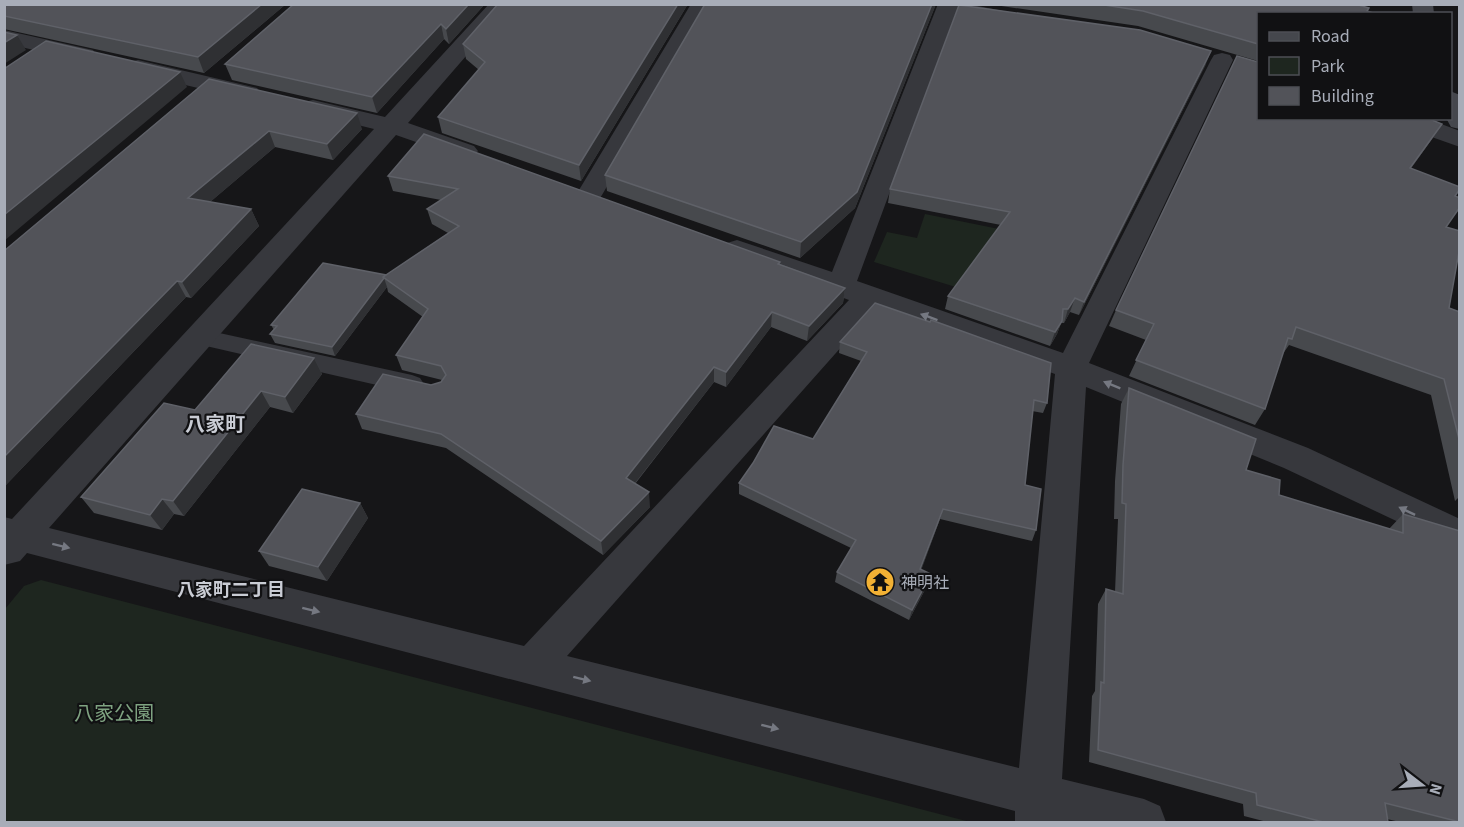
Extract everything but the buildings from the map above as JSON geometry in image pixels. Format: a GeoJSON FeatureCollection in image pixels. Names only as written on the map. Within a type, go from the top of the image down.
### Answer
{"type":"FeatureCollection","features":[{"type":"Feature","properties":{"kind":"street"},"geometry":{"type":"LineString","coordinates":[[501,4],[394,126],[201,338],[10,540],[532,666],[1038,809],[1144,822]]}},
{"type":"Feature","properties":{"kind":"street"},"geometry":{"type":"LineString","coordinates":[[589,195],[702,4]]}},
{"type":"Feature","properties":{"kind":"street"},"geometry":{"type":"LineString","coordinates":[[532,666],[855,291],[949,6],[1019,18]]}},
{"type":"Feature","properties":{"kind":"street"},"geometry":{"type":"LineString","coordinates":[[4,36],[50,46],[201,92],[285,101],[394,126],[491,160]]}},
{"type":"Feature","properties":{"kind":"street"},"geometry":{"type":"LineString","coordinates":[[23,65],[50,46]]}},
{"type":"Feature","properties":{"kind":"street"},"geometry":{"type":"LineString","coordinates":[[1038,809],[1071,368],[1221,59]]}},
{"type":"Feature","properties":{"kind":"street"},"geometry":{"type":"LineString","coordinates":[[201,92],[236,62]]}},
{"type":"Feature","properties":{"kind":"street"},"geometry":{"type":"LineString","coordinates":[[1452,103],[1460,122]]}},
{"type":"Feature","properties":{"kind":"street"},"geometry":{"type":"LineString","coordinates":[[1406,120],[1460,140]]}},
{"type":"Feature","properties":{"kind":"street"},"geometry":{"type":"LineString","coordinates":[[709,239],[1071,368],[1296,458],[1460,536]]}},
{"type":"Feature","properties":{"kind":"lane"},"geometry":{"type":"LineString","coordinates":[[201,338],[437,389]]}},
{"type":"Feature","properties":{"kind":"green space"},"geometry":{"type":"Polygon","coordinates":[[[925,214],[999,229],[959,288],[874,262],[887,232],[917,238],[925,214]]]}},
{"type":"Feature","properties":{"kind":"green space","name":"八家公園"},"geometry":{"type":"Polygon","coordinates":[[[41,580],[970,822],[5,822],[5,609],[24,586],[41,580]]]}},
{"type":"Feature","properties":{"kind":"place","name":"神明社"},"geometry":{"type":"Point","coordinates":[880,582]}},
{"type":"Feature","properties":{"kind":"district","name":"八家町"},"geometry":{"type":"Point","coordinates":[215,424]}},
{"type":"Feature","properties":{"kind":"district","name":"八家町二丁目"},"geometry":{"type":"Point","coordinates":[231,590]}}]}
